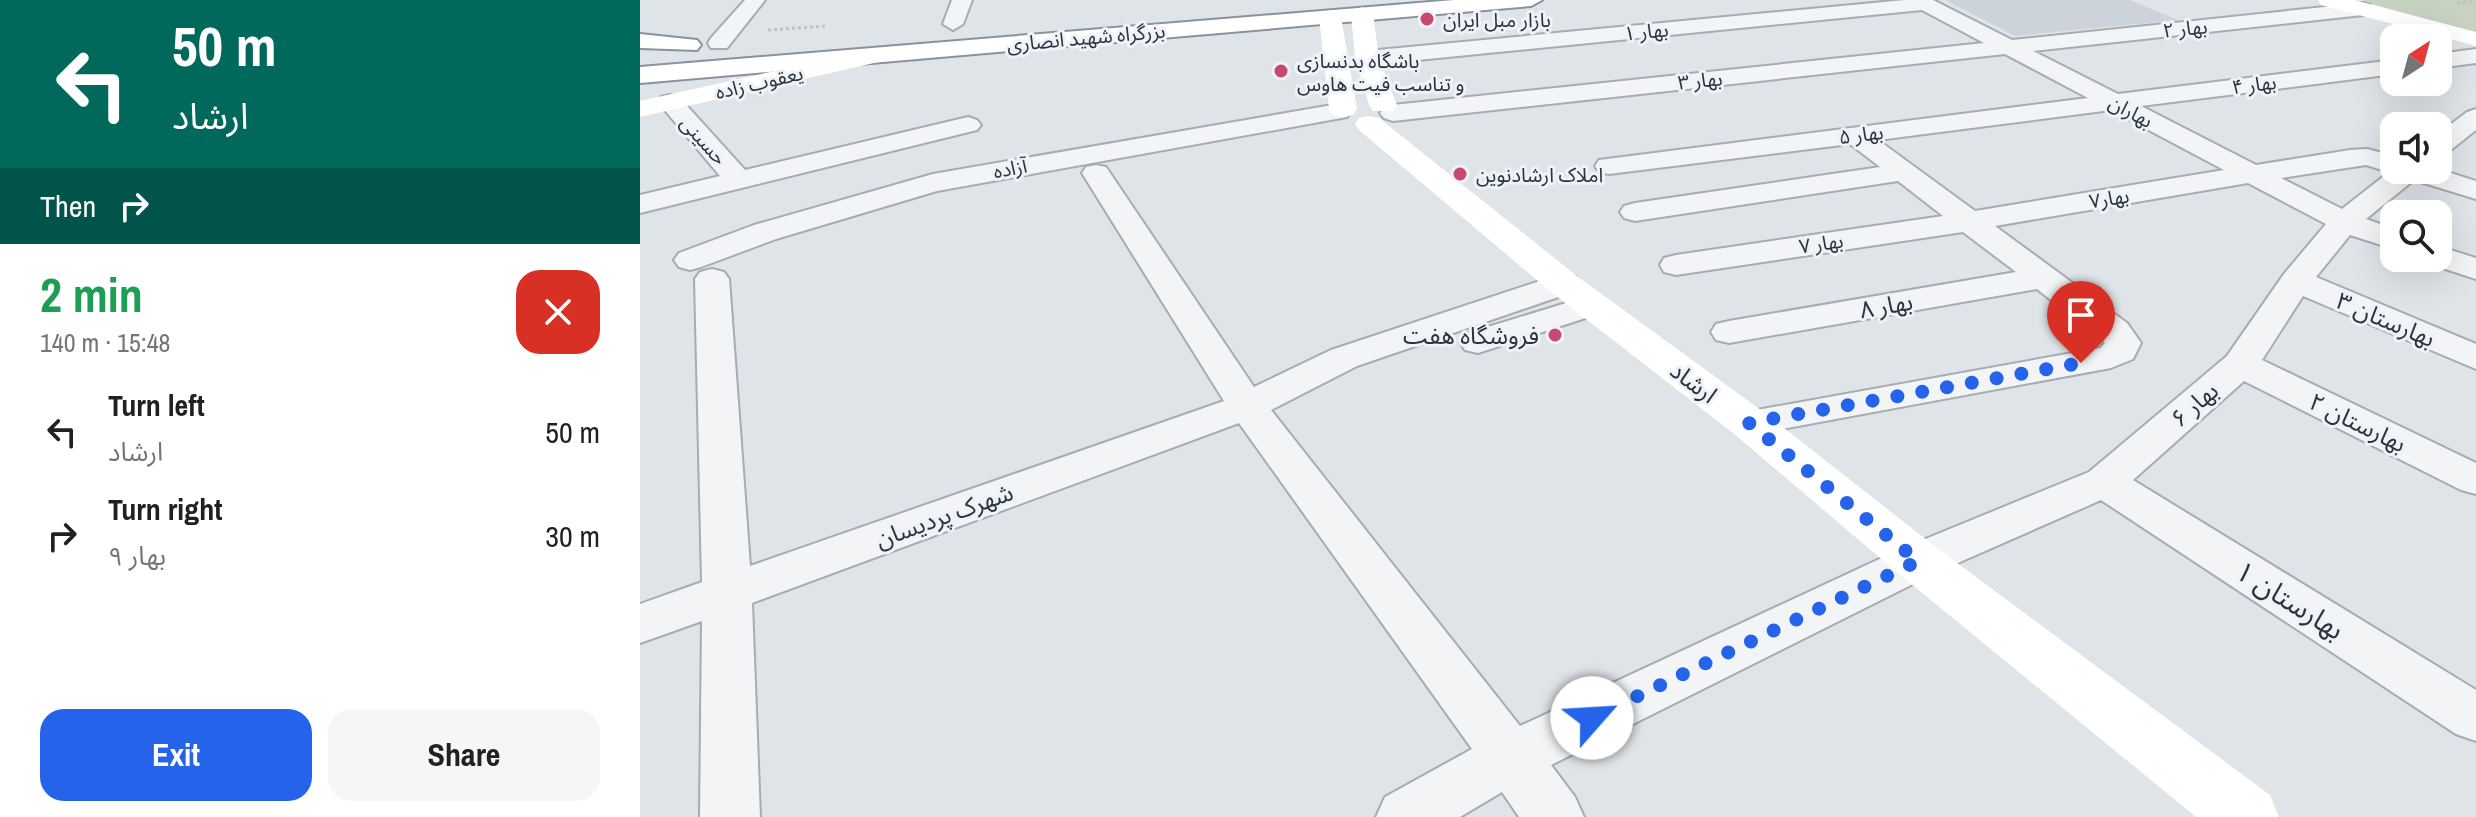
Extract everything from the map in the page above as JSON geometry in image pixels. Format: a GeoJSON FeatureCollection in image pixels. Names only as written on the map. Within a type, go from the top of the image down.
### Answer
{"type":"FeatureCollection","features":[{"type":"Feature","properties":{"kind":"main road","name":"بزرگراه شهید انصاری"},"geometry":{"type":"LineString","coordinates":[[640,75],[1531,0]]}},
{"type":"Feature","properties":{"kind":"main road"},"geometry":{"type":"LineString","coordinates":[[2329,0],[2476,39]]}},
{"type":"Feature","properties":{"kind":"main road"},"geometry":{"type":"LineString","coordinates":[[1362,14],[1367,58],[1365,113]]}},
{"type":"Feature","properties":{"kind":"main road"},"geometry":{"type":"LineString","coordinates":[[1330,17],[1365,113]]}},
{"type":"Feature","properties":{"kind":"main road","name":"بزرگراه شهید انصاری"},"geometry":{"type":"LineString","coordinates":[[946,25],[984,22]]}},
{"type":"Feature","properties":{"kind":"main road"},"geometry":{"type":"LineString","coordinates":[[640,49],[751,40]]}},
{"type":"Feature","properties":{"kind":"main road"},"geometry":{"type":"LineString","coordinates":[[640,41],[689,45]]}},
{"type":"Feature","properties":{"kind":"main road","name":"یعقوب زاده"},"geometry":{"type":"LineString","coordinates":[[640,109],[878,55]]}},
{"type":"Feature","properties":{"kind":"main road","name":"ارشاد"},"geometry":{"type":"LineString","coordinates":[[1365,113],[1578,295],[1749,423],[1918,561],[2246,817]]}},
{"type":"Feature","properties":{"kind":"street"},"geometry":{"type":"LineString","coordinates":[[719,43],[755,0]]}},
{"type":"Feature","properties":{"kind":"street"},"geometry":{"type":"LineString","coordinates":[[946,25],[962,0]]}},
{"type":"Feature","properties":{"kind":"street","name":"بهاران"},"geometry":{"type":"LineString","coordinates":[[1922,2],[2344,222],[2380,235]]}},
{"type":"Feature","properties":{"kind":"street","name":"بهار ۱"},"geometry":{"type":"LineString","coordinates":[[1367,58],[1922,2]]}},
{"type":"Feature","properties":{"kind":"street","name":"بهار ۲"},"geometry":{"type":"LineString","coordinates":[[2007,46],[2363,9]]}},
{"type":"Feature","properties":{"kind":"street","name":"بهار ۳"},"geometry":{"type":"LineString","coordinates":[[1365,113],[2007,46]]}},
{"type":"Feature","properties":{"kind":"street"},"geometry":{"type":"LineString","coordinates":[[2452,59],[2476,56]]}},
{"type":"Feature","properties":{"kind":"street","name":"بهار ۴"},"geometry":{"type":"LineString","coordinates":[[2113,102],[2380,69]]}},
{"type":"Feature","properties":{"kind":"street","name":"حسینی"},"geometry":{"type":"LineString","coordinates":[[670,102],[738,179]]}},
{"type":"Feature","properties":{"kind":"street","name":"بهار ۵"},"geometry":{"type":"LineString","coordinates":[[1609,166],[2113,102]]}},
{"type":"Feature","properties":{"kind":"street","name":"آزاده"},"geometry":{"type":"LineString","coordinates":[[727,593],[701,269],[779,227],[933,183],[1365,113]]}},
{"type":"Feature","properties":{"kind":"street"},"geometry":{"type":"LineString","coordinates":[[640,204],[968,125]]}},
{"type":"Feature","properties":{"kind":"street"},"geometry":{"type":"LineString","coordinates":[[2452,138],[2471,126]]}},
{"type":"Feature","properties":{"kind":"street"},"geometry":{"type":"LineString","coordinates":[[1749,423],[2111,357],[2120,351],[2123,343],[2114,331],[1855,135]]}},
{"type":"Feature","properties":{"kind":"street"},"geometry":{"type":"LineString","coordinates":[[2251,174],[2350,158],[2367,157],[2380,161]]}},
{"type":"Feature","properties":{"kind":"street"},"geometry":{"type":"LineString","coordinates":[[1635,212],[1902,172]]}},
{"type":"Feature","properties":{"kind":"street"},"geometry":{"type":"LineString","coordinates":[[1096,173],[1247,406],[1554,817]]}},
{"type":"Feature","properties":{"kind":"street","name":"بهار۷"},"geometry":{"type":"LineString","coordinates":[[1966,222],[2251,174]]}},
{"type":"Feature","properties":{"kind":"street"},"geometry":{"type":"LineString","coordinates":[[2452,183],[2476,190]]}},
{"type":"Feature","properties":{"kind":"street","name":"بهار ۶"},"geometry":{"type":"LineString","coordinates":[[1511,757],[1918,561],[2104,482],[2240,364],[2296,281],[2344,222],[2393,184]]}},
{"type":"Feature","properties":{"kind":"street","name":"بهار ۷"},"geometry":{"type":"LineString","coordinates":[[1676,265],[1966,222]]}},
{"type":"Feature","properties":{"kind":"street"},"geometry":{"type":"LineString","coordinates":[[2452,261],[2476,269]]}},
{"type":"Feature","properties":{"kind":"street","name":"بهار ۸"},"geometry":{"type":"LineString","coordinates":[[1729,332],[2042,278]]}},
{"type":"Feature","properties":{"kind":"street","name":"بهارستان ۳"},"geometry":{"type":"LineString","coordinates":[[2296,281],[2476,358]]}},
{"type":"Feature","properties":{"kind":"street","name":"شهرک پردیسان"},"geometry":{"type":"LineString","coordinates":[[640,624],[1247,406],[1364,379],[1578,295]]}},
{"type":"Feature","properties":{"kind":"street","name":"بهارستان ۲"},"geometry":{"type":"LineString","coordinates":[[2240,364],[2476,480]]}},
{"type":"Feature","properties":{"kind":"street","name":"بهارستان ۱"},"geometry":{"type":"LineString","coordinates":[[2104,482],[2476,718]]}},
{"type":"Feature","properties":{"kind":"street"},"geometry":{"type":"LineString","coordinates":[[727,593],[730,817]]}},
{"type":"Feature","properties":{"kind":"street"},"geometry":{"type":"LineString","coordinates":[[1406,817],[1511,757]]}},
{"type":"Feature","properties":{"kind":"path"},"geometry":{"type":"LineString","coordinates":[[2467,0],[2476,2]]}},
{"type":"Feature","properties":{"kind":"shaded area"},"geometry":{"type":"Polygon","coordinates":[[[1945,0],[2129,0],[2178,20],[2015,36],[1945,0]]]}},
{"type":"Feature","properties":{"kind":"green space"},"geometry":{"type":"Polygon","coordinates":[[[2476,0],[2476,34],[2452,27],[2452,24],[2441,24],[2362,1],[2476,0]]]}},
{"type":"Feature","properties":{"kind":"place","name":"بازار مبل ایران"},"geometry":{"type":"Point","coordinates":[1427,19]}},
{"type":"Feature","properties":{"kind":"place","name":"باشگاه بدنسازی و تناسب فیت هاوس"},"geometry":{"type":"Point","coordinates":[1281,71]}},
{"type":"Feature","properties":{"kind":"place","name":"املاک ارشادنوین"},"geometry":{"type":"Point","coordinates":[1460,174]}},
{"type":"Feature","properties":{"kind":"place","name":"فروشگاه هفت"},"geometry":{"type":"Point","coordinates":[1555,335]}},
{"type":"Feature","properties":{"kind":"route"},"geometry":{"type":"LineString","coordinates":[[1592,718],[1918,561],[1749,423],[2081,363]]}}]}
